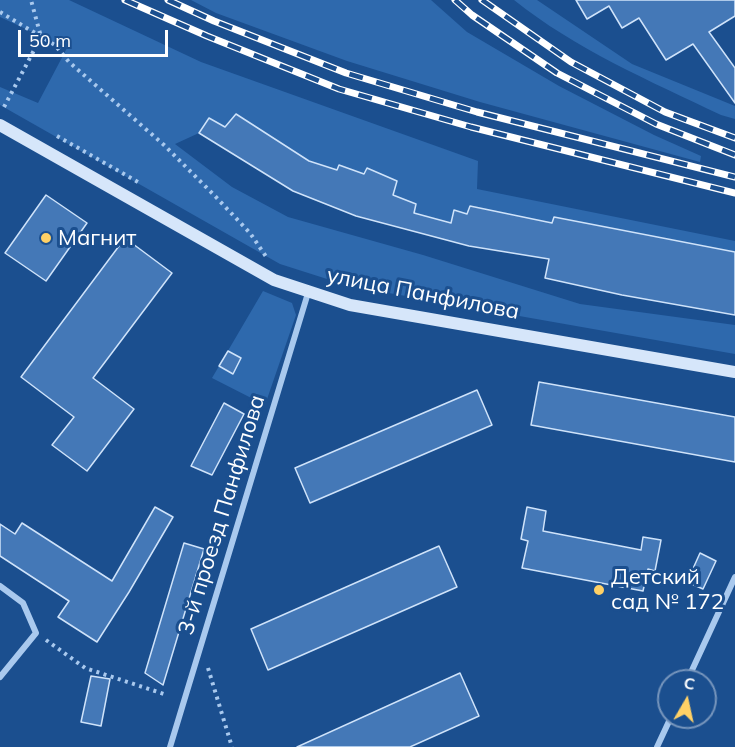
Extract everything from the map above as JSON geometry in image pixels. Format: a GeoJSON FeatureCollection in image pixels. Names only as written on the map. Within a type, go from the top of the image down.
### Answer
{"type":"FeatureCollection","features":[{"type":"Feature","properties":{"kind":"main road","name":"улица Панфилова"},"geometry":{"type":"LineString","coordinates":[[0,124],[274,280],[308,293],[350,305],[735,372]]}},
{"type":"Feature","properties":{"kind":"street","name":"3-й проезд Панфилова"},"geometry":{"type":"LineString","coordinates":[[170,747],[308,293]]}},
{"type":"Feature","properties":{"kind":"street"},"geometry":{"type":"LineString","coordinates":[[693,669],[735,577]]}},
{"type":"Feature","properties":{"kind":"street"},"geometry":{"type":"LineString","coordinates":[[0,586],[23,603],[36,633],[0,677]]}},
{"type":"Feature","properties":{"kind":"street"},"geometry":{"type":"LineString","coordinates":[[657,747],[665,729]]}},
{"type":"Feature","properties":{"kind":"path"},"geometry":{"type":"LineString","coordinates":[[4,107],[41,37],[31,0]]}},
{"type":"Feature","properties":{"kind":"path"},"geometry":{"type":"LineString","coordinates":[[0,12],[55,45],[69,62],[164,146],[249,233],[266,256],[274,280]]}},
{"type":"Feature","properties":{"kind":"path"},"geometry":{"type":"LineString","coordinates":[[36,633],[85,668],[164,694]]}},
{"type":"Feature","properties":{"kind":"path"},"geometry":{"type":"LineString","coordinates":[[205,659],[232,747]]}},
{"type":"Feature","properties":{"kind":"shaded area"},"geometry":{"type":"Polygon","coordinates":[[[0,0],[69,0],[201,62],[478,161],[477,189],[735,241],[735,252],[554,217],[552,223],[470,206],[467,214],[454,210],[451,223],[414,213],[416,204],[393,195],[397,181],[367,169],[364,174],[339,165],[337,170],[309,161],[236,114],[225,127],[209,118],[199,133],[175,144],[232,187],[288,217],[423,255],[580,304],[735,325],[735,354],[349,286],[280,264],[0,105],[0,87],[38,103],[67,48],[0,17],[0,0]]]}},
{"type":"Feature","properties":{"kind":"shaded area"},"geometry":{"type":"Polygon","coordinates":[[[191,0],[431,0],[467,32],[559,86],[654,135],[701,156],[700,162],[480,102],[347,61],[216,13],[191,0]]]}},
{"type":"Feature","properties":{"kind":"shaded area"},"geometry":{"type":"Polygon","coordinates":[[[514,0],[537,0],[632,64],[735,106],[735,119],[721,115],[640,77],[588,49],[537,18],[514,0]]]}},
{"type":"Feature","properties":{"kind":"shaded area"},"geometry":{"type":"Polygon","coordinates":[[[263,291],[292,303],[296,315],[265,405],[212,378],[263,291]]]}},
{"type":"Feature","properties":{"kind":"building"},"geometry":{"type":"Polygon","coordinates":[[[576,0],[735,0],[735,16],[709,32],[735,68],[735,103],[693,44],[666,60],[639,18],[622,28],[609,6],[587,19],[576,0]]]}},
{"type":"Feature","properties":{"kind":"building"},"geometry":{"type":"Polygon","coordinates":[[[236,114],[309,161],[337,170],[339,165],[364,174],[367,168],[397,181],[393,195],[416,204],[414,213],[451,223],[454,210],[467,214],[470,206],[552,223],[554,217],[735,252],[735,315],[622,295],[545,278],[549,259],[469,246],[356,216],[293,191],[199,133],[209,118],[225,127],[236,114]]]}},
{"type":"Feature","properties":{"kind":"building","name":"Магнит"},"geometry":{"type":"Polygon","coordinates":[[[46,195],[87,223],[46,281],[5,253],[46,195]]]}},
{"type":"Feature","properties":{"kind":"building"},"geometry":{"type":"Polygon","coordinates":[[[125,238],[172,273],[93,378],[134,409],[87,471],[52,445],[74,417],[21,377],[125,238]]]}},
{"type":"Feature","properties":{"kind":"building"},"geometry":{"type":"Polygon","coordinates":[[[228,351],[241,358],[233,374],[219,366],[228,351]]]}},
{"type":"Feature","properties":{"kind":"building"},"geometry":{"type":"Polygon","coordinates":[[[539,382],[735,417],[735,462],[531,425],[539,382]]]}},
{"type":"Feature","properties":{"kind":"building"},"geometry":{"type":"Polygon","coordinates":[[[477,390],[492,425],[310,503],[295,468],[477,390]]]}},
{"type":"Feature","properties":{"kind":"building"},"geometry":{"type":"Polygon","coordinates":[[[224,403],[244,414],[212,475],[191,466],[224,403]]]}},
{"type":"Feature","properties":{"kind":"building"},"geometry":{"type":"Polygon","coordinates":[[[155,507],[173,517],[97,642],[58,617],[69,601],[0,556],[0,524],[15,534],[22,523],[112,581],[155,507]]]}},
{"type":"Feature","properties":{"kind":"building"},"geometry":{"type":"Polygon","coordinates":[[[527,507],[546,511],[543,531],[641,550],[643,537],[661,540],[655,571],[648,569],[643,591],[522,568],[528,541],[521,539],[527,507]]]}},
{"type":"Feature","properties":{"kind":"building"},"geometry":{"type":"Polygon","coordinates":[[[184,543],[204,549],[163,685],[145,673],[184,543]]]}},
{"type":"Feature","properties":{"kind":"building"},"geometry":{"type":"Polygon","coordinates":[[[439,546],[457,587],[268,670],[251,629],[439,546]]]}},
{"type":"Feature","properties":{"kind":"building"},"geometry":{"type":"Polygon","coordinates":[[[700,553],[716,561],[703,589],[687,582],[700,553]]]}},
{"type":"Feature","properties":{"kind":"building"},"geometry":{"type":"Polygon","coordinates":[[[460,673],[479,716],[410,747],[297,747],[460,673]]]}},
{"type":"Feature","properties":{"kind":"building"},"geometry":{"type":"Polygon","coordinates":[[[91,676],[110,679],[101,726],[81,722],[91,676]]]}},
{"type":"Feature","properties":{"kind":"railway"},"geometry":{"type":"LineString","coordinates":[[125,0],[339,89],[471,127],[735,193]]}},
{"type":"Feature","properties":{"kind":"railway"},"geometry":{"type":"LineString","coordinates":[[168,0],[214,21],[346,73],[477,112],[735,177]]}},
{"type":"Feature","properties":{"kind":"railway"},"geometry":{"type":"LineString","coordinates":[[455,0],[472,15],[557,73],[656,124],[735,155]]}},
{"type":"Feature","properties":{"kind":"railway"},"geometry":{"type":"LineString","coordinates":[[482,0],[571,62],[665,112],[735,138]]}},
{"type":"Feature","properties":{"kind":"place","name":"Магнит"},"geometry":{"type":"Point","coordinates":[46,238]}},
{"type":"Feature","properties":{"kind":"place","name":"Детский сад № 172"},"geometry":{"type":"Point","coordinates":[599,590]}}]}
